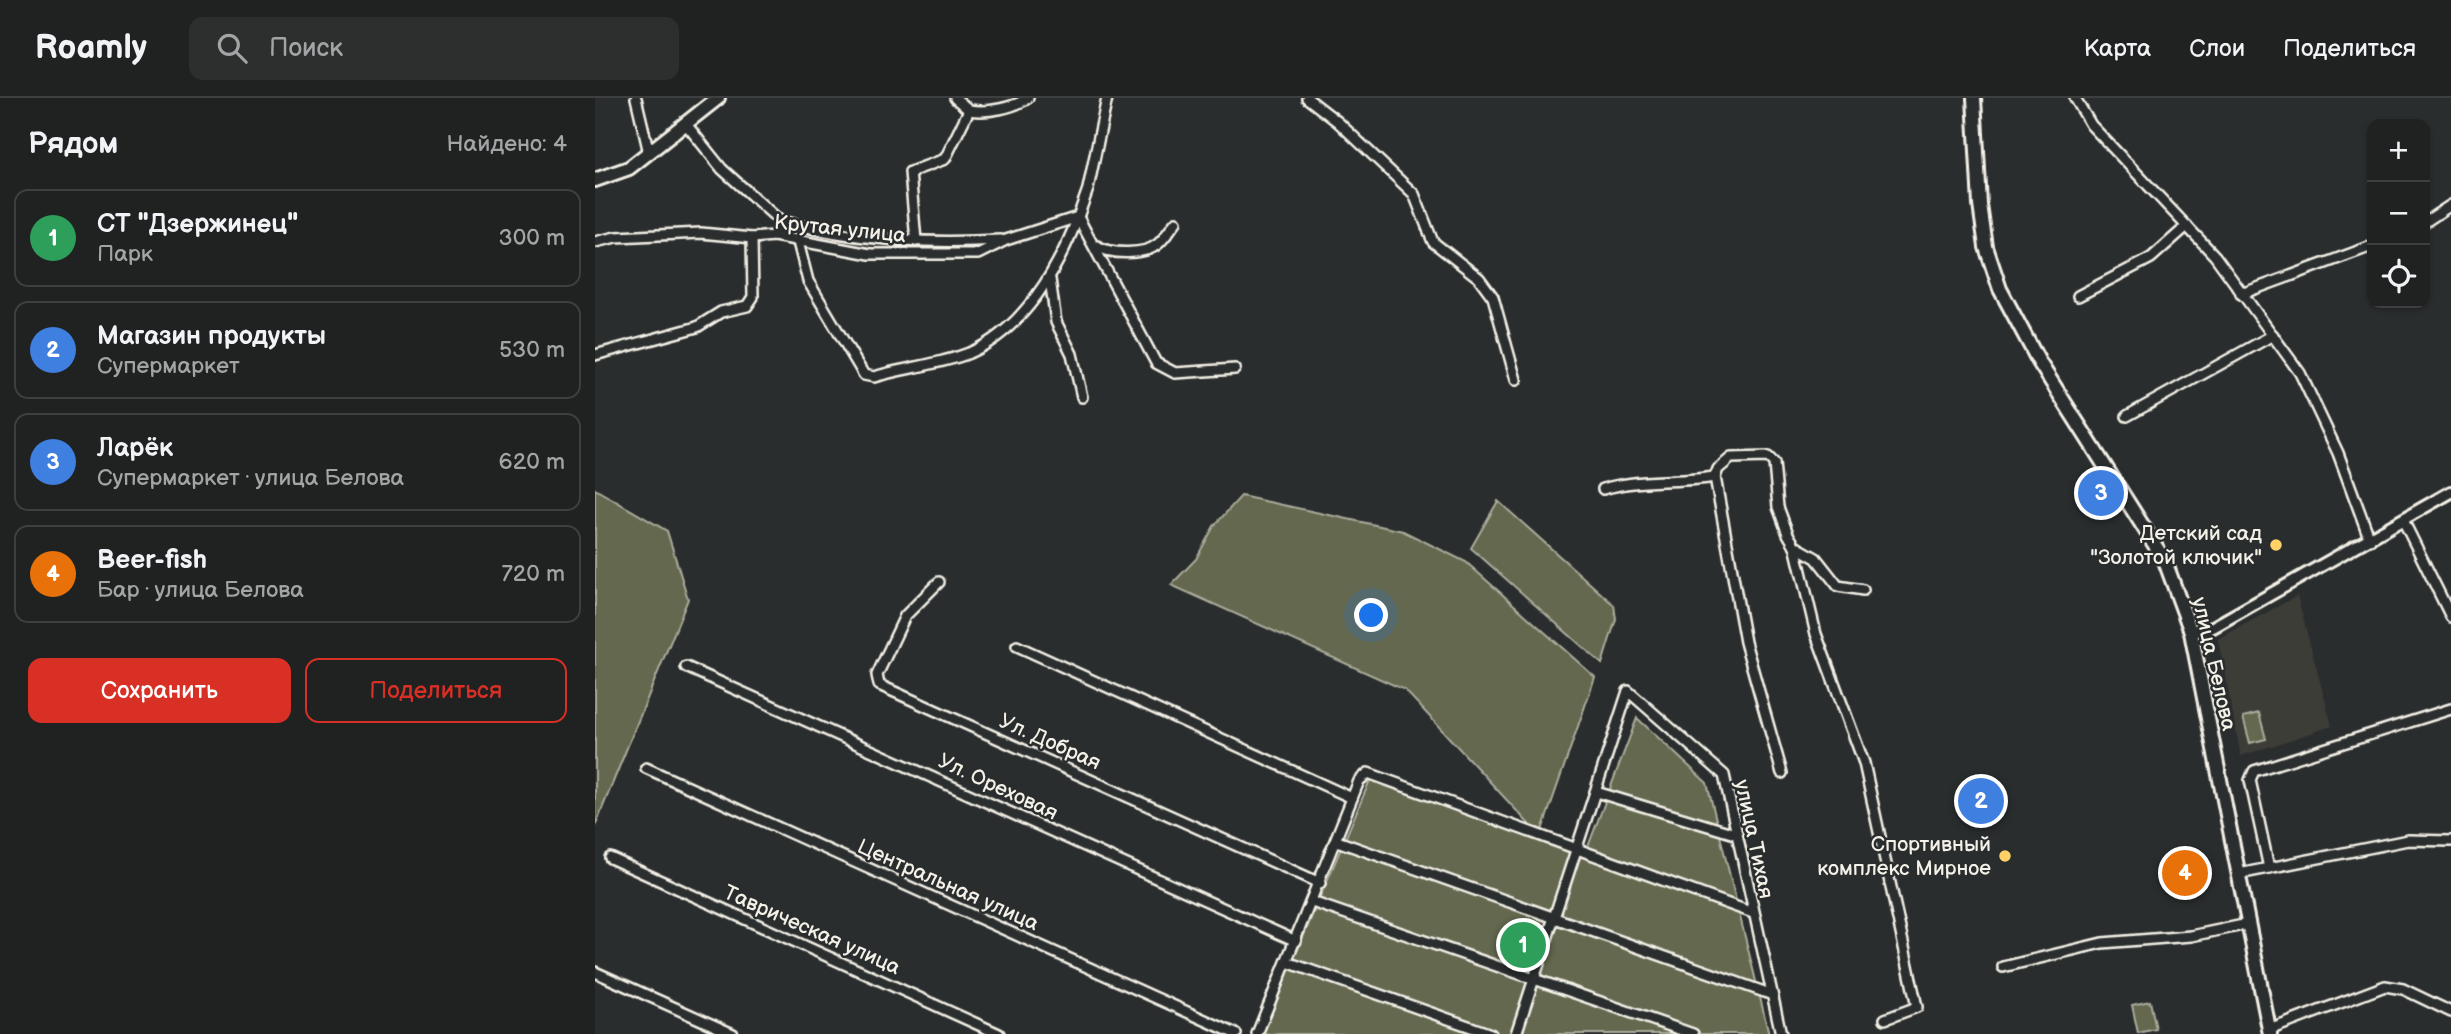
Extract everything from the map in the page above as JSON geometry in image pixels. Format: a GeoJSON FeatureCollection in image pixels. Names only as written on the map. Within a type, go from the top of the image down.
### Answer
{"type":"FeatureCollection","features":[{"type":"Feature","properties":{"kind":"main road"},"geometry":{"type":"LineString","coordinates":[[595,180],[616,174],[649,153],[718,98]]}},
{"type":"Feature","properties":{"kind":"main road","name":"улица Белова"},"geometry":{"type":"LineString","coordinates":[[1974,98],[1986,247],[2000,289],[2039,362],[2165,561],[2191,632],[2270,1032]]}},
{"type":"Feature","properties":{"kind":"street"},"geometry":{"type":"LineString","coordinates":[[636,98],[649,153]]}},
{"type":"Feature","properties":{"kind":"street"},"geometry":{"type":"LineString","coordinates":[[955,98],[969,110],[985,111],[1020,103],[1028,98]]}},
{"type":"Feature","properties":{"kind":"street"},"geometry":{"type":"LineString","coordinates":[[798,242],[808,281],[864,375],[869,377],[968,353],[992,339],[1051,279],[1088,189],[1107,98]]}},
{"type":"Feature","properties":{"kind":"street"},"geometry":{"type":"LineString","coordinates":[[1307,98],[1338,122],[1414,194],[1433,242],[1479,278],[1493,297],[1516,380]]}},
{"type":"Feature","properties":{"kind":"street"},"geometry":{"type":"LineString","coordinates":[[2075,98],[2091,125],[2214,256],[2300,373],[2338,453],[2370,540]]}},
{"type":"Feature","properties":{"kind":"street"},"geometry":{"type":"LineString","coordinates":[[916,241],[910,172],[944,159],[969,110]]}},
{"type":"Feature","properties":{"kind":"street"},"geometry":{"type":"LineString","coordinates":[[687,124],[722,169],[779,220],[817,231],[916,241],[944,243],[1006,240]]}},
{"type":"Feature","properties":{"kind":"street"},"geometry":{"type":"LineString","coordinates":[[2430,219],[2451,205]]}},
{"type":"Feature","properties":{"kind":"street"},"geometry":{"type":"LineString","coordinates":[[1078,216],[1156,363],[1175,373],[1235,369]]}},
{"type":"Feature","properties":{"kind":"street","name":"Крутая улица"},"geometry":{"type":"LineString","coordinates":[[595,242],[616,236],[701,233],[752,238],[774,236],[870,254],[978,254],[1006,240],[1078,216]]}},
{"type":"Feature","properties":{"kind":"street"},"geometry":{"type":"LineString","coordinates":[[774,236],[780,229],[779,220]]}},
{"type":"Feature","properties":{"kind":"street"},"geometry":{"type":"LineString","coordinates":[[1096,246],[1113,252],[1156,246],[1176,222]]}},
{"type":"Feature","properties":{"kind":"street"},"geometry":{"type":"LineString","coordinates":[[2078,296],[2151,258],[2187,226]]}},
{"type":"Feature","properties":{"kind":"street"},"geometry":{"type":"LineString","coordinates":[[817,231],[842,248]]}},
{"type":"Feature","properties":{"kind":"street"},"geometry":{"type":"LineString","coordinates":[[595,355],[697,327],[721,312],[747,306],[753,297],[752,238]]}},
{"type":"Feature","properties":{"kind":"street"},"geometry":{"type":"LineString","coordinates":[[2241,294],[2367,248]]}},
{"type":"Feature","properties":{"kind":"street"},"geometry":{"type":"LineString","coordinates":[[1051,279],[1056,322],[1072,354],[1082,397]]}},
{"type":"Feature","properties":{"kind":"street"},"geometry":{"type":"LineString","coordinates":[[2127,416],[2273,335]]}},
{"type":"Feature","properties":{"kind":"street"},"geometry":{"type":"LineString","coordinates":[[1781,773],[1745,642],[1715,477],[1723,462],[1731,457],[1771,459],[1779,506],[1795,546],[1816,634],[1864,763],[1917,1007],[1885,1019]]}},
{"type":"Feature","properties":{"kind":"street"},"geometry":{"type":"LineString","coordinates":[[1603,489],[1628,482],[1682,482],[1715,477]]}},
{"type":"Feature","properties":{"kind":"street"},"geometry":{"type":"LineString","coordinates":[[2191,632],[2213,627],[2451,492]]}},
{"type":"Feature","properties":{"kind":"street"},"geometry":{"type":"LineString","coordinates":[[2403,520],[2451,617]]}},
{"type":"Feature","properties":{"kind":"street"},"geometry":{"type":"LineString","coordinates":[[1795,546],[1816,558],[1838,586],[1863,590]]}},
{"type":"Feature","properties":{"kind":"street","name":"Ул. Добрая"},"geometry":{"type":"LineString","coordinates":[[939,582],[905,616],[877,675],[879,685],[1319,883]]}},
{"type":"Feature","properties":{"kind":"street"},"geometry":{"type":"LineString","coordinates":[[1017,646],[1352,798]]}},
{"type":"Feature","properties":{"kind":"street","name":"Ул. Ореховая"},"geometry":{"type":"LineString","coordinates":[[686,667],[1296,941]]}},
{"type":"Feature","properties":{"kind":"street","name":"улица Тихая"},"geometry":{"type":"LineString","coordinates":[[1596,792],[1627,691],[1724,775],[1770,994],[1781,1034]]}},
{"type":"Feature","properties":{"kind":"street"},"geometry":{"type":"LineString","coordinates":[[2269,869],[2251,780],[2254,771],[2451,709]]}},
{"type":"Feature","properties":{"kind":"street","name":"Центральная улица"},"geometry":{"type":"LineString","coordinates":[[646,768],[1236,1034]]}},
{"type":"Feature","properties":{"kind":"street"},"geometry":{"type":"LineString","coordinates":[[1259,1034],[1361,776],[1372,772],[1578,851],[1753,913]]}},
{"type":"Feature","properties":{"kind":"street"},"geometry":{"type":"LineString","coordinates":[[1516,1034],[1596,792],[1735,834]]}},
{"type":"Feature","properties":{"kind":"street"},"geometry":{"type":"LineString","coordinates":[[2239,874],[2408,840],[2451,841]]}},
{"type":"Feature","properties":{"kind":"street"},"geometry":{"type":"LineString","coordinates":[[1337,841],[1770,994]]}},
{"type":"Feature","properties":{"kind":"street","name":"Таврическая улица"},"geometry":{"type":"LineString","coordinates":[[610,858],[999,1034]]}},
{"type":"Feature","properties":{"kind":"street"},"geometry":{"type":"LineString","coordinates":[[1312,902],[1693,1034]]}},
{"type":"Feature","properties":{"kind":"street"},"geometry":{"type":"LineString","coordinates":[[2003,967],[2102,943],[2191,936],[2248,924]]}},
{"type":"Feature","properties":{"kind":"street"},"geometry":{"type":"LineString","coordinates":[[1287,962],[1491,1034]]}},
{"type":"Feature","properties":{"kind":"street"},"geometry":{"type":"LineString","coordinates":[[595,972],[733,1034]]}},
{"type":"Feature","properties":{"kind":"street"},"geometry":{"type":"LineString","coordinates":[[2270,1032],[2297,1017],[2385,986],[2403,989],[2451,1012]]}},
{"type":"Feature","properties":{"kind":"shaded area"},"geometry":{"type":"Polygon","coordinates":[[[2297,596],[2332,726],[2241,756],[2218,639],[2297,596]]]}},
{"type":"Feature","properties":{"kind":"green space"},"geometry":{"type":"Polygon","coordinates":[[[595,489],[667,531],[688,599],[595,826],[595,489]]]}},
{"type":"Feature","properties":{"kind":"green space"},"geometry":{"type":"Polygon","coordinates":[[[1241,496],[1403,531],[1466,562],[1595,677],[1540,836],[1405,690],[1171,585],[1196,559],[1214,526],[1241,496]]]}},
{"type":"Feature","properties":{"kind":"green space"},"geometry":{"type":"Polygon","coordinates":[[[1498,501],[1614,605],[1616,619],[1602,664],[1471,548],[1498,501]]]}},
{"type":"Feature","properties":{"kind":"green space"},"geometry":{"type":"Polygon","coordinates":[[[2259,713],[2266,739],[2250,743],[2243,717],[2259,713]]]}},
{"type":"Feature","properties":{"kind":"green space"},"geometry":{"type":"Polygon","coordinates":[[[1637,718],[1707,783],[1769,1034],[1262,1034],[1370,780],[1584,857],[1637,718]]]}},
{"type":"Feature","properties":{"kind":"green space"},"geometry":{"type":"Polygon","coordinates":[[[2150,1001],[2156,1029],[2138,1033],[2132,1005],[2150,1001]]]}},
{"type":"Feature","properties":{"kind":"place","name":"Ларёк"},"geometry":{"type":"Point","coordinates":[2101,493]}},
{"type":"Feature","properties":{"kind":"place","name":"Детский сад \"Золотой ключик\""},"geometry":{"type":"Point","coordinates":[2276,545]}},
{"type":"Feature","properties":{"kind":"place","name":"Магазин продукты"},"geometry":{"type":"Point","coordinates":[1981,801]}},
{"type":"Feature","properties":{"kind":"place","name":"Спортивный комплекс Мирное"},"geometry":{"type":"Point","coordinates":[2005,856]}},
{"type":"Feature","properties":{"kind":"place","name":"Beer-fish"},"geometry":{"type":"Point","coordinates":[2185,873]}},
{"type":"Feature","properties":{"kind":"place","name":"СТ \"Дзержинец\""},"geometry":{"type":"Point","coordinates":[1523,945]}}]}
